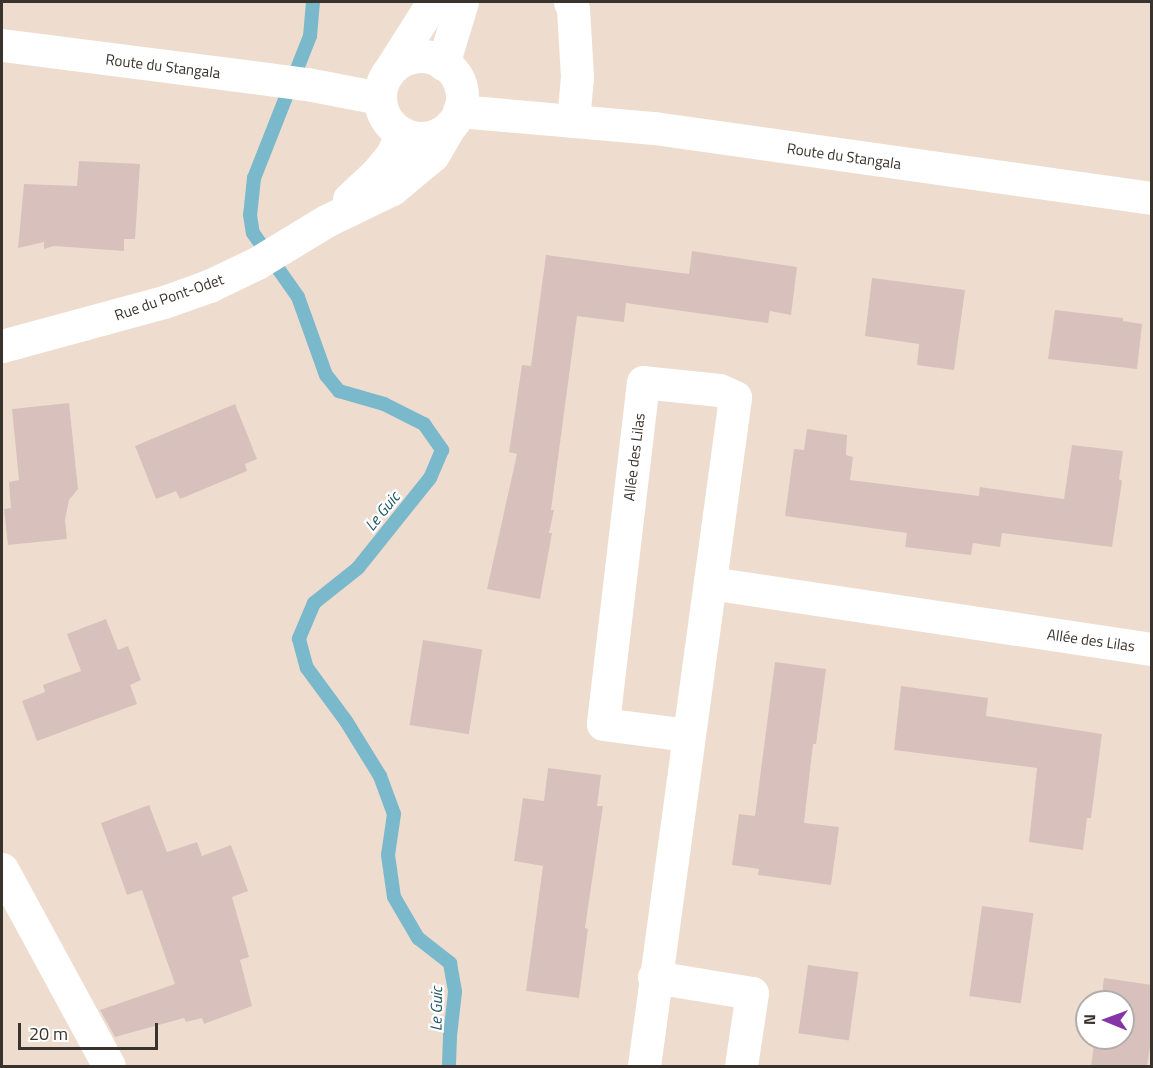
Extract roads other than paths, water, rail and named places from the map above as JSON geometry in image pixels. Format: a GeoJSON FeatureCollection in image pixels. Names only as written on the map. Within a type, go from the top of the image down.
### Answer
{"type":"FeatureCollection","features":[{"type":"Feature","properties":{"kind":"street"},"geometry":{"type":"LineString","coordinates":[[384,83],[398,64],[414,57],[432,58],[453,96],[427,138],[401,133],[385,119],[384,83],[433,2]]}},
{"type":"Feature","properties":{"kind":"street","name":"Rue du Pont-Odet"},"geometry":{"type":"LineString","coordinates":[[2,346],[164,302],[209,286],[270,255],[326,221],[392,189],[415,172],[433,155],[453,96],[462,2]]}},
{"type":"Feature","properties":{"kind":"street"},"geometry":{"type":"LineString","coordinates":[[570,2],[573,9],[577,77],[573,121]]}},
{"type":"Feature","properties":{"kind":"street","name":"Route du Stangala"},"geometry":{"type":"LineString","coordinates":[[2,45],[304,84],[384,83]]}},
{"type":"Feature","properties":{"kind":"street","name":"Route du Stangala"},"geometry":{"type":"LineString","coordinates":[[453,96],[537,117],[654,128],[1152,198]]}},
{"type":"Feature","properties":{"kind":"street","name":"Rue du Pont-Odet"},"geometry":{"type":"LineString","coordinates":[[326,221],[377,173],[393,153],[401,133]]}},
{"type":"Feature","properties":{"kind":"street","name":"Allée des Lilas"},"geometry":{"type":"LineString","coordinates":[[644,1066],[654,977],[710,583],[735,397],[719,390],[643,382],[603,724],[688,735]]}},
{"type":"Feature","properties":{"kind":"street","name":"Allée des Lilas"},"geometry":{"type":"LineString","coordinates":[[710,583],[1152,649]]}},
{"type":"Feature","properties":{"kind":"street"},"geometry":{"type":"LineString","coordinates":[[2,868],[109,1066]]}},
{"type":"Feature","properties":{"kind":"street"},"geometry":{"type":"LineString","coordinates":[[654,977],[752,993],[741,1066]]}},
{"type":"Feature","properties":{"kind":"waterway","name":"Le Guic"},"geometry":{"type":"LineString","coordinates":[[313,2],[310,36],[254,178],[250,215],[253,233],[298,297],[326,375],[339,391],[384,404],[424,424],[442,450],[430,478],[358,568],[314,603],[299,639],[307,668],[346,721],[380,776],[394,814],[388,855],[394,897],[418,938],[450,963],[455,992],[449,1066]]}}]}
